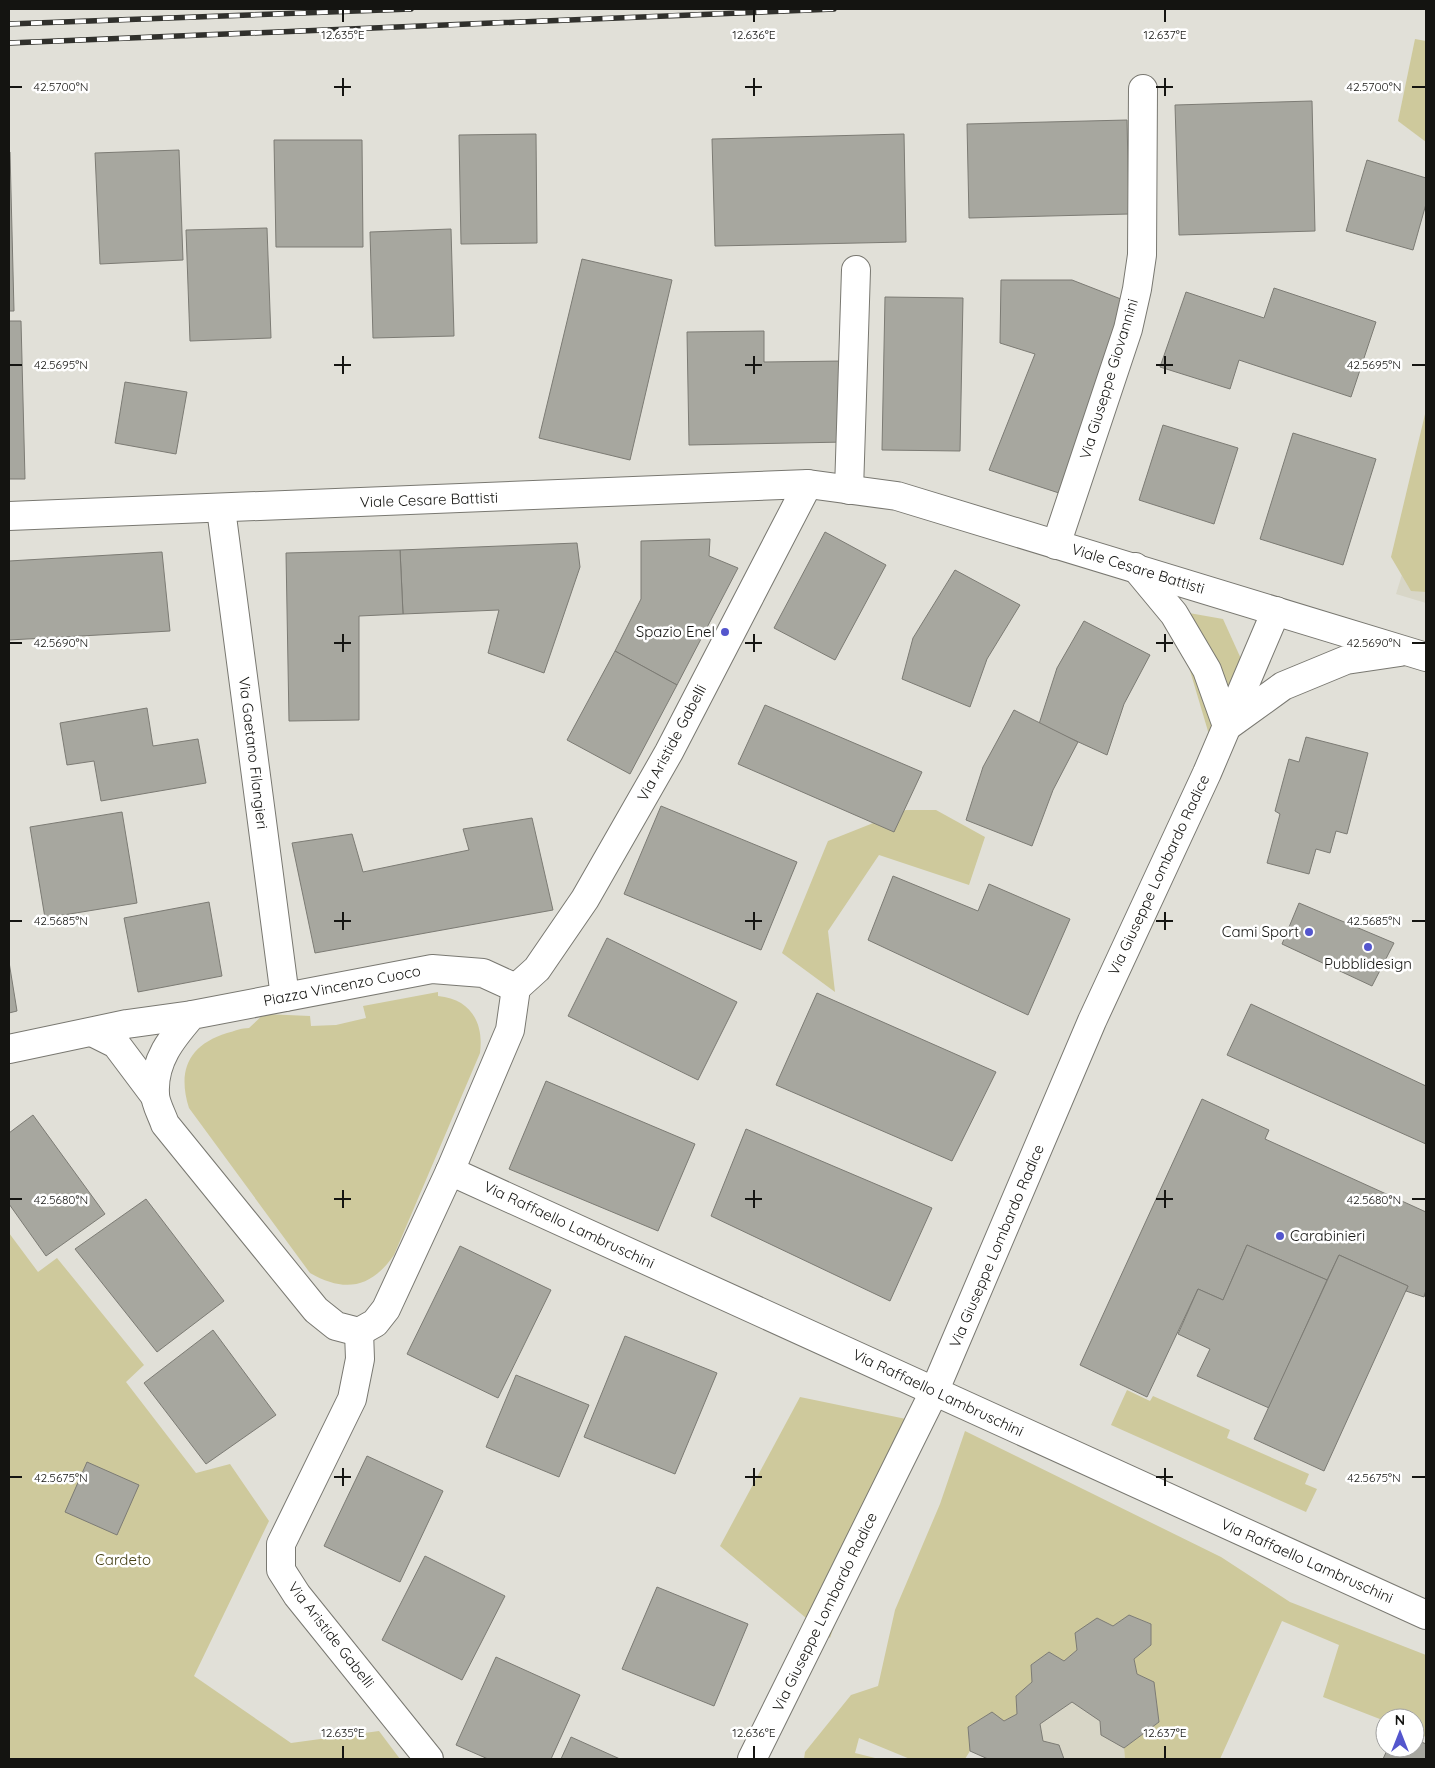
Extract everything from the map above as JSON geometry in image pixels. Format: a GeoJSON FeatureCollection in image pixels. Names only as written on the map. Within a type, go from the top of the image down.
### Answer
{"type":"FeatureCollection","features":[{"type":"Feature","properties":{"kind":"street","name":"Via Giuseppe Giovannini"},"geometry":{"type":"LineString","coordinates":[[1056,545],[1128,329],[1138,289],[1142,255],[1143,89]]}},
{"type":"Feature","properties":{"kind":"street"},"geometry":{"type":"LineString","coordinates":[[849,490],[856,270]]}},
{"type":"Feature","properties":{"kind":"street","name":"Viale Cesare Battisti"},"geometry":{"type":"LineString","coordinates":[[9,516],[808,484],[897,496],[1417,654]]}},
{"type":"Feature","properties":{"kind":"street","name":"Via Aristide Gabelli"},"geometry":{"type":"LineString","coordinates":[[516,988],[537,970],[585,899],[669,752],[808,484]]}},
{"type":"Feature","properties":{"kind":"street","name":"Via Gaetano Filangieri"},"geometry":{"type":"LineString","coordinates":[[221,509],[285,997]]}},
{"type":"Feature","properties":{"kind":"street"},"geometry":{"type":"LineString","coordinates":[[1135,568],[1174,614],[1206,670],[1228,726]]}},
{"type":"Feature","properties":{"kind":"street","name":"Via Giuseppe Lombardo Radice"},"geometry":{"type":"LineString","coordinates":[[752,1759],[934,1392],[1092,1021],[1228,726],[1276,611]]}},
{"type":"Feature","properties":{"kind":"street","name":"Via Giuseppe Lombardo Radice"},"geometry":{"type":"LineString","coordinates":[[1228,726],[1283,686],[1346,660],[1417,654]]}},
{"type":"Feature","properties":{"kind":"street","name":"Piazza Vincenzo Cuoco"},"geometry":{"type":"LineString","coordinates":[[9,1049],[127,1024],[192,1014],[432,969],[484,973],[516,988]]}},
{"type":"Feature","properties":{"kind":"street"},"geometry":{"type":"LineString","coordinates":[[92,1032],[116,1044],[155,1096],[165,1124],[316,1310],[336,1326],[358,1332],[375,1323],[386,1309],[450,1171],[510,1030],[516,988]]}},
{"type":"Feature","properties":{"kind":"street"},"geometry":{"type":"LineString","coordinates":[[155,1096],[156,1070],[171,1039],[192,1014]]}},
{"type":"Feature","properties":{"kind":"street","name":"Via Raffaello Lambruschini"},"geometry":{"type":"LineString","coordinates":[[450,1171],[1426,1615]]}},
{"type":"Feature","properties":{"kind":"street","name":"Via Aristide Gabelli"},"geometry":{"type":"LineString","coordinates":[[358,1332],[360,1359],[352,1399],[281,1544],[281,1570],[297,1594],[429,1759]]}},
{"type":"Feature","properties":{"kind":"shaded area"},"geometry":{"type":"Polygon","coordinates":[[[1426,497],[1426,603],[1396,594],[1426,497]]]}},
{"type":"Feature","properties":{"kind":"shaded area"},"geometry":{"type":"Polygon","coordinates":[[[1072,1702],[1100,1721],[1101,1735],[1124,1748],[1125,1759],[1064,1759],[1059,1745],[1043,1741],[1040,1724],[1072,1702]]]}},
{"type":"Feature","properties":{"kind":"green space"},"geometry":{"type":"Polygon","coordinates":[[[1415,39],[1426,41],[1426,142],[1398,121],[1415,39]]]}},
{"type":"Feature","properties":{"kind":"green space"},"geometry":{"type":"Polygon","coordinates":[[[1426,410],[1426,592],[1411,591],[1391,557],[1426,410]]]}},
{"type":"Feature","properties":{"kind":"green space"},"geometry":{"type":"Polygon","coordinates":[[[1172,610],[1223,619],[1247,672],[1210,738],[1172,610]]]}},
{"type":"Feature","properties":{"kind":"green space"},"geometry":{"type":"Polygon","coordinates":[[[906,810],[936,810],[985,837],[969,885],[879,855],[828,931],[835,992],[782,953],[828,841],[906,810]]]}},
{"type":"Feature","properties":{"kind":"green space"},"geometry":{"type":"Polygon","coordinates":[[[438,992],[438,996],[459,1002],[473,1014],[480,1032],[480,1053],[394,1255],[376,1275],[357,1284],[346,1285],[323,1279],[310,1273],[189,1108],[185,1082],[189,1061],[203,1044],[227,1033],[249,1028],[264,1014],[310,1016],[311,1026],[336,1025],[366,1018],[363,1006],[438,992]]]}},
{"type":"Feature","properties":{"kind":"green space","name":"Cardeto"},"geometry":{"type":"Polygon","coordinates":[[[9,1233],[38,1272],[57,1258],[144,1365],[126,1382],[196,1473],[230,1464],[269,1521],[194,1676],[291,1743],[379,1731],[400,1759],[9,1759],[9,1233]]]}},
{"type":"Feature","properties":{"kind":"green space"},"geometry":{"type":"Polygon","coordinates":[[[1127,1390],[1150,1401],[1153,1396],[1230,1430],[1227,1438],[1309,1474],[1305,1484],[1317,1489],[1306,1512],[1111,1425],[1127,1390]]]}},
{"type":"Feature","properties":{"kind":"green space"},"geometry":{"type":"Polygon","coordinates":[[[800,1397],[906,1419],[830,1638],[720,1546],[800,1397]]]}},
{"type":"Feature","properties":{"kind":"green space"},"geometry":{"type":"Polygon","coordinates":[[[965,1431],[1221,1557],[1290,1602],[1426,1655],[1426,1737],[1425,1708],[1375,1708],[1375,1717],[1323,1697],[1339,1645],[1282,1621],[1220,1759],[1125,1759],[1124,1748],[1159,1722],[1154,1682],[1137,1674],[1134,1659],[1151,1645],[1151,1624],[1129,1615],[1113,1626],[1097,1619],[1077,1650],[1064,1661],[1049,1652],[1031,1665],[1032,1682],[1016,1696],[1017,1714],[1004,1721],[991,1713],[968,1727],[970,1751],[965,1759],[910,1759],[859,1738],[855,1753],[879,1759],[804,1759],[805,1752],[851,1695],[878,1686],[895,1610],[940,1504],[965,1431]]]}},
{"type":"Feature","properties":{"kind":"building"},"geometry":{"type":"Polygon","coordinates":[[[1312,101],[1315,231],[1179,235],[1175,105],[1312,101]]]}},
{"type":"Feature","properties":{"kind":"building"},"geometry":{"type":"Polygon","coordinates":[[[1127,120],[1129,214],[969,218],[967,124],[1127,120]]]}},
{"type":"Feature","properties":{"kind":"building"},"geometry":{"type":"Polygon","coordinates":[[[536,134],[537,243],[461,244],[459,135],[536,134]]]}},
{"type":"Feature","properties":{"kind":"building"},"geometry":{"type":"Polygon","coordinates":[[[904,134],[906,242],[715,246],[712,139],[904,134]]]}},
{"type":"Feature","properties":{"kind":"building"},"geometry":{"type":"Polygon","coordinates":[[[274,140],[362,140],[363,247],[276,247],[274,140]]]}},
{"type":"Feature","properties":{"kind":"building"},"geometry":{"type":"Polygon","coordinates":[[[179,150],[183,260],[100,264],[95,153],[179,150]]]}},
{"type":"Feature","properties":{"kind":"building"},"geometry":{"type":"Polygon","coordinates":[[[10,152],[14,311],[9,311],[10,152]]]}},
{"type":"Feature","properties":{"kind":"building"},"geometry":{"type":"Polygon","coordinates":[[[1367,160],[1426,178],[1426,204],[1413,250],[1346,231],[1367,160]]]}},
{"type":"Feature","properties":{"kind":"building"},"geometry":{"type":"Polygon","coordinates":[[[267,228],[271,338],[190,341],[186,230],[267,228]]]}},
{"type":"Feature","properties":{"kind":"building"},"geometry":{"type":"Polygon","coordinates":[[[451,229],[454,336],[373,338],[370,232],[451,229]]]}},
{"type":"Feature","properties":{"kind":"building"},"geometry":{"type":"Polygon","coordinates":[[[582,259],[672,280],[630,460],[539,438],[582,259]]]}},
{"type":"Feature","properties":{"kind":"building"},"geometry":{"type":"Polygon","coordinates":[[[1001,280],[1072,280],[1126,301],[1065,495],[989,470],[1035,354],[1000,343],[1001,280]]]}},
{"type":"Feature","properties":{"kind":"building"},"geometry":{"type":"Polygon","coordinates":[[[1274,288],[1376,322],[1351,397],[1239,360],[1230,389],[1160,367],[1186,292],[1264,318],[1274,288]]]}},
{"type":"Feature","properties":{"kind":"building"},"geometry":{"type":"Polygon","coordinates":[[[885,297],[963,298],[960,451],[882,450],[885,297]]]}},
{"type":"Feature","properties":{"kind":"building"},"geometry":{"type":"Polygon","coordinates":[[[9,321],[21,321],[25,479],[9,479],[9,321]]]}},
{"type":"Feature","properties":{"kind":"building"},"geometry":{"type":"Polygon","coordinates":[[[764,331],[764,362],[844,361],[846,442],[689,445],[687,332],[764,331]]]}},
{"type":"Feature","properties":{"kind":"building"},"geometry":{"type":"Polygon","coordinates":[[[125,382],[187,392],[176,454],[115,443],[125,382]]]}},
{"type":"Feature","properties":{"kind":"building"},"geometry":{"type":"Polygon","coordinates":[[[1163,425],[1238,448],[1214,524],[1139,500],[1163,425]]]}},
{"type":"Feature","properties":{"kind":"building"},"geometry":{"type":"Polygon","coordinates":[[[1293,433],[1376,459],[1343,565],[1260,539],[1293,433]]]}},
{"type":"Feature","properties":{"kind":"building"},"geometry":{"type":"Polygon","coordinates":[[[825,532],[886,565],[835,660],[774,628],[825,532]]]}},
{"type":"Feature","properties":{"kind":"building"},"geometry":{"type":"Polygon","coordinates":[[[710,539],[709,556],[738,568],[677,685],[615,651],[641,599],[641,541],[710,539]]]}},
{"type":"Feature","properties":{"kind":"building"},"geometry":{"type":"Polygon","coordinates":[[[577,543],[580,567],[544,673],[488,653],[499,610],[403,614],[400,550],[577,543]]]}},
{"type":"Feature","properties":{"kind":"building"},"geometry":{"type":"Polygon","coordinates":[[[400,550],[403,614],[359,616],[359,720],[289,721],[286,553],[400,550]]]}},
{"type":"Feature","properties":{"kind":"building"},"geometry":{"type":"Polygon","coordinates":[[[162,552],[170,631],[9,640],[9,561],[162,552]]]}},
{"type":"Feature","properties":{"kind":"building"},"geometry":{"type":"Polygon","coordinates":[[[955,570],[1020,605],[987,659],[970,707],[902,679],[913,638],[955,570]]]}},
{"type":"Feature","properties":{"kind":"building"},"geometry":{"type":"Polygon","coordinates":[[[1084,621],[1150,655],[1124,704],[1107,755],[1039,724],[1057,668],[1084,621]]]}},
{"type":"Feature","properties":{"kind":"building"},"geometry":{"type":"Polygon","coordinates":[[[615,651],[677,685],[630,774],[567,740],[615,651]]]}},
{"type":"Feature","properties":{"kind":"building"},"geometry":{"type":"Polygon","coordinates":[[[765,705],[922,772],[894,832],[738,764],[765,705]]]}},
{"type":"Feature","properties":{"kind":"building"},"geometry":{"type":"Polygon","coordinates":[[[147,708],[153,746],[198,739],[206,783],[101,801],[94,761],[67,765],[60,723],[147,708]]]}},
{"type":"Feature","properties":{"kind":"building"},"geometry":{"type":"Polygon","coordinates":[[[1014,710],[1078,742],[1053,790],[1032,846],[966,820],[983,767],[1014,710]]]}},
{"type":"Feature","properties":{"kind":"building"},"geometry":{"type":"Polygon","coordinates":[[[1306,737],[1368,753],[1347,834],[1336,831],[1330,853],[1316,849],[1309,874],[1267,863],[1280,814],[1275,811],[1289,759],[1299,762],[1306,737]]]}},
{"type":"Feature","properties":{"kind":"building"},"geometry":{"type":"Polygon","coordinates":[[[661,806],[797,862],[761,950],[624,894],[661,806]]]}},
{"type":"Feature","properties":{"kind":"building"},"geometry":{"type":"Polygon","coordinates":[[[122,812],[137,903],[45,918],[30,827],[122,812]]]}},
{"type":"Feature","properties":{"kind":"building"},"geometry":{"type":"Polygon","coordinates":[[[532,818],[553,910],[315,953],[292,843],[352,834],[363,872],[469,850],[463,829],[532,818]]]}},
{"type":"Feature","properties":{"kind":"building"},"geometry":{"type":"Polygon","coordinates":[[[893,876],[978,911],[989,884],[1070,919],[1028,1015],[868,940],[893,876]]]}},
{"type":"Feature","properties":{"kind":"building"},"geometry":{"type":"Polygon","coordinates":[[[209,902],[222,976],[138,992],[124,918],[209,902]]]}},
{"type":"Feature","properties":{"kind":"building"},"geometry":{"type":"Polygon","coordinates":[[[1299,903],[1394,943],[1372,986],[1282,944],[1299,903]]]}},
{"type":"Feature","properties":{"kind":"building"},"geometry":{"type":"Polygon","coordinates":[[[607,938],[737,1002],[698,1080],[568,1016],[607,938]]]}},
{"type":"Feature","properties":{"kind":"building"},"geometry":{"type":"Polygon","coordinates":[[[9,962],[17,1011],[9,1013],[9,962]]]}},
{"type":"Feature","properties":{"kind":"building"},"geometry":{"type":"Polygon","coordinates":[[[817,993],[996,1072],[952,1161],[776,1085],[817,993]]]}},
{"type":"Feature","properties":{"kind":"building"},"geometry":{"type":"Polygon","coordinates":[[[1251,1004],[1426,1086],[1426,1144],[1227,1055],[1251,1004]]]}},
{"type":"Feature","properties":{"kind":"building"},"geometry":{"type":"Polygon","coordinates":[[[546,1081],[695,1144],[658,1231],[509,1169],[546,1081]]]}},
{"type":"Feature","properties":{"kind":"building"},"geometry":{"type":"Polygon","coordinates":[[[1202,1099],[1269,1130],[1265,1139],[1426,1212],[1426,1290],[1424,1297],[1406,1291],[1408,1286],[1339,1255],[1327,1280],[1247,1245],[1223,1300],[1198,1289],[1147,1397],[1080,1365],[1202,1099]]]}},
{"type":"Feature","properties":{"kind":"building"},"geometry":{"type":"Polygon","coordinates":[[[33,1115],[105,1214],[46,1256],[9,1204],[9,1133],[33,1115]]]}},
{"type":"Feature","properties":{"kind":"building"},"geometry":{"type":"Polygon","coordinates":[[[746,1129],[932,1208],[890,1301],[711,1216],[746,1129]]]}},
{"type":"Feature","properties":{"kind":"building"},"geometry":{"type":"Polygon","coordinates":[[[146,1199],[224,1301],[157,1352],[75,1249],[146,1199]]]}},
{"type":"Feature","properties":{"kind":"building"},"geometry":{"type":"Polygon","coordinates":[[[1247,1245],[1327,1280],[1269,1408],[1197,1376],[1210,1349],[1178,1334],[1198,1289],[1223,1300],[1247,1245]]]}},
{"type":"Feature","properties":{"kind":"building"},"geometry":{"type":"Polygon","coordinates":[[[460,1246],[551,1290],[498,1398],[407,1354],[460,1246]]]}},
{"type":"Feature","properties":{"kind":"building"},"geometry":{"type":"Polygon","coordinates":[[[1339,1255],[1408,1286],[1324,1471],[1254,1439],[1339,1255]]]}},
{"type":"Feature","properties":{"kind":"building"},"geometry":{"type":"Polygon","coordinates":[[[213,1330],[276,1415],[206,1464],[144,1383],[213,1330]]]}},
{"type":"Feature","properties":{"kind":"building"},"geometry":{"type":"Polygon","coordinates":[[[625,1336],[717,1373],[675,1474],[584,1437],[625,1336]]]}},
{"type":"Feature","properties":{"kind":"building"},"geometry":{"type":"Polygon","coordinates":[[[516,1375],[589,1405],[559,1477],[486,1447],[516,1375]]]}},
{"type":"Feature","properties":{"kind":"building"},"geometry":{"type":"Polygon","coordinates":[[[367,1456],[443,1491],[400,1582],[324,1546],[367,1456]]]}},
{"type":"Feature","properties":{"kind":"building"},"geometry":{"type":"Polygon","coordinates":[[[87,1462],[139,1485],[117,1535],[65,1512],[87,1462]]]}},
{"type":"Feature","properties":{"kind":"building"},"geometry":{"type":"Polygon","coordinates":[[[425,1556],[505,1596],[462,1680],[382,1640],[425,1556]]]}},
{"type":"Feature","properties":{"kind":"building"},"geometry":{"type":"Polygon","coordinates":[[[657,1587],[748,1624],[714,1706],[622,1669],[657,1587]]]}},
{"type":"Feature","properties":{"kind":"building"},"geometry":{"type":"Polygon","coordinates":[[[1129,1615],[1151,1624],[1151,1645],[1134,1659],[1137,1674],[1154,1682],[1159,1722],[1124,1748],[1101,1735],[1100,1721],[1072,1702],[1040,1724],[1043,1741],[1059,1745],[1064,1759],[988,1759],[970,1751],[968,1727],[992,1712],[1004,1721],[1017,1714],[1016,1696],[1032,1682],[1031,1665],[1049,1652],[1064,1661],[1077,1650],[1075,1633],[1097,1618],[1113,1626],[1129,1615]]]}},
{"type":"Feature","properties":{"kind":"building"},"geometry":{"type":"Polygon","coordinates":[[[496,1657],[580,1695],[551,1759],[488,1759],[456,1745],[496,1657]]]}},
{"type":"Feature","properties":{"kind":"building"},"geometry":{"type":"Polygon","coordinates":[[[571,1737],[620,1759],[561,1759],[571,1737]]]}},
{"type":"Feature","properties":{"kind":"building"},"geometry":{"type":"Polygon","coordinates":[[[1426,1744],[1426,1759],[1383,1759],[1425,1758],[1426,1744]]]}},
{"type":"Feature","properties":{"kind":"railway"},"geometry":{"type":"LineString","coordinates":[[9,24],[411,9]]}},
{"type":"Feature","properties":{"kind":"railway"},"geometry":{"type":"LineString","coordinates":[[9,43],[834,9]]}},
{"type":"Feature","properties":{"kind":"place","name":"Spazio Enel"},"geometry":{"type":"Point","coordinates":[725,632]}},
{"type":"Feature","properties":{"kind":"place","name":"Cami Sport"},"geometry":{"type":"Point","coordinates":[1309,932]}},
{"type":"Feature","properties":{"kind":"place","name":"Pubblidesign"},"geometry":{"type":"Point","coordinates":[1368,947]}},
{"type":"Feature","properties":{"kind":"place","name":"Carabinieri"},"geometry":{"type":"Point","coordinates":[1280,1236]}}]}
